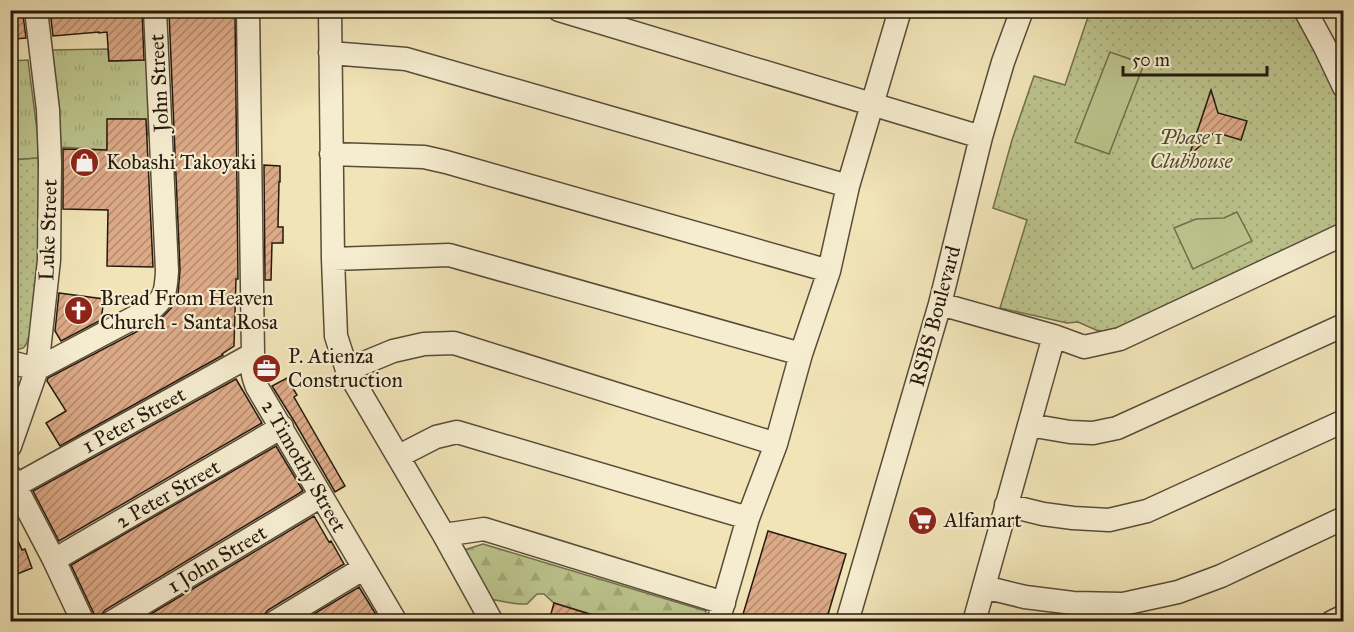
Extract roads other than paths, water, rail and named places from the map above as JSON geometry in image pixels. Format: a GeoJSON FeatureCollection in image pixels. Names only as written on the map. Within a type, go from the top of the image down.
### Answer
{"type":"FeatureCollection","features":[{"type":"Feature","properties":{"kind":"street","name":"Luke Street"},"geometry":{"type":"LineString","coordinates":[[10,446],[37,369],[49,260],[48,110],[36,10]]}},
{"type":"Feature","properties":{"kind":"street","name":"John Street"},"geometry":{"type":"LineString","coordinates":[[37,369],[154,307],[162,300],[166,288],[167,259],[155,10]]}},
{"type":"Feature","properties":{"kind":"street","name":"2 Timothy Street"},"geometry":{"type":"LineString","coordinates":[[248,10],[252,375],[396,621]]}},
{"type":"Feature","properties":{"kind":"street"},"geometry":{"type":"LineString","coordinates":[[330,10],[336,336],[347,370],[399,456],[492,621]]}},
{"type":"Feature","properties":{"kind":"street"},"geometry":{"type":"LineString","coordinates":[[559,10],[981,137]]}},
{"type":"Feature","properties":{"kind":"street"},"geometry":{"type":"LineString","coordinates":[[444,535],[484,529],[721,612],[748,518],[776,444],[801,354],[829,271],[848,186],[900,10]]}},
{"type":"Feature","properties":{"kind":"street","name":"RSBS Boulevard"},"geometry":{"type":"LineString","coordinates":[[847,621],[940,304],[981,137],[1003,62],[1022,10]]}},
{"type":"Feature","properties":{"kind":"street"},"geometry":{"type":"LineString","coordinates":[[1305,10],[1344,87]]}},
{"type":"Feature","properties":{"kind":"street"},"geometry":{"type":"LineString","coordinates":[[330,53],[406,59],[848,186]]}},
{"type":"Feature","properties":{"kind":"street"},"geometry":{"type":"LineString","coordinates":[[331,154],[424,157],[446,162],[829,271]]}},
{"type":"Feature","properties":{"kind":"street"},"geometry":{"type":"LineString","coordinates":[[940,304],[1084,347],[1120,339],[1344,234]]}},
{"type":"Feature","properties":{"kind":"street"},"geometry":{"type":"LineString","coordinates":[[333,259],[449,255],[801,354]]}},
{"type":"Feature","properties":{"kind":"street"},"geometry":{"type":"LineString","coordinates":[[1029,425],[1070,432],[1093,433],[1117,428],[1344,325]]}},
{"type":"Feature","properties":{"kind":"street"},"geometry":{"type":"LineString","coordinates":[[974,621],[1053,336]]}},
{"type":"Feature","properties":{"kind":"street"},"geometry":{"type":"LineString","coordinates":[[347,370],[393,351],[424,344],[454,343],[776,444]]}},
{"type":"Feature","properties":{"kind":"street","name":"1 Peter Street"},"geometry":{"type":"LineString","coordinates":[[13,481],[253,354]]}},
{"type":"Feature","properties":{"kind":"street"},"geometry":{"type":"LineString","coordinates":[[10,362],[37,369]]}},
{"type":"Feature","properties":{"kind":"street"},"geometry":{"type":"LineString","coordinates":[[1006,505],[1043,514],[1109,520],[1147,511],[1344,421]]}},
{"type":"Feature","properties":{"kind":"street","name":"2 Peter Street"},"geometry":{"type":"LineString","coordinates":[[54,560],[282,427]]}},
{"type":"Feature","properties":{"kind":"street"},"geometry":{"type":"LineString","coordinates":[[399,456],[436,437],[457,432],[748,518]]}},
{"type":"Feature","properties":{"kind":"street"},"geometry":{"type":"LineString","coordinates":[[13,481],[54,560],[82,621]]}},
{"type":"Feature","properties":{"kind":"street","name":"1 John Street"},"geometry":{"type":"LineString","coordinates":[[112,621],[321,496]]}},
{"type":"Feature","properties":{"kind":"street"},"geometry":{"type":"LineString","coordinates":[[984,587],[1025,597],[1073,603],[1123,603],[1178,592],[1221,576],[1344,518]]}},
{"type":"Feature","properties":{"kind":"street"},"geometry":{"type":"LineString","coordinates":[[275,621],[364,568]]}},
{"type":"Feature","properties":{"kind":"street"},"geometry":{"type":"LineString","coordinates":[[1332,621],[1344,616]]}},
{"type":"Feature","properties":{"kind":"place","name":"Kobashi Takoyaki"},"geometry":{"type":"Point","coordinates":[85,162]}},
{"type":"Feature","properties":{"kind":"place","name":"Bread From Heaven Church - Santa Rosa"},"geometry":{"type":"Point","coordinates":[79,310]}},
{"type":"Feature","properties":{"kind":"place","name":"P. Atienza Construction"},"geometry":{"type":"Point","coordinates":[267,368]}},
{"type":"Feature","properties":{"kind":"place","name":"Alfamart"},"geometry":{"type":"Point","coordinates":[923,520]}},
{"type":"Feature","properties":{"kind":"park label","name":"Phase 1 Clubhouse"},"geometry":{"type":"Point","coordinates":[1191,149]}}]}
